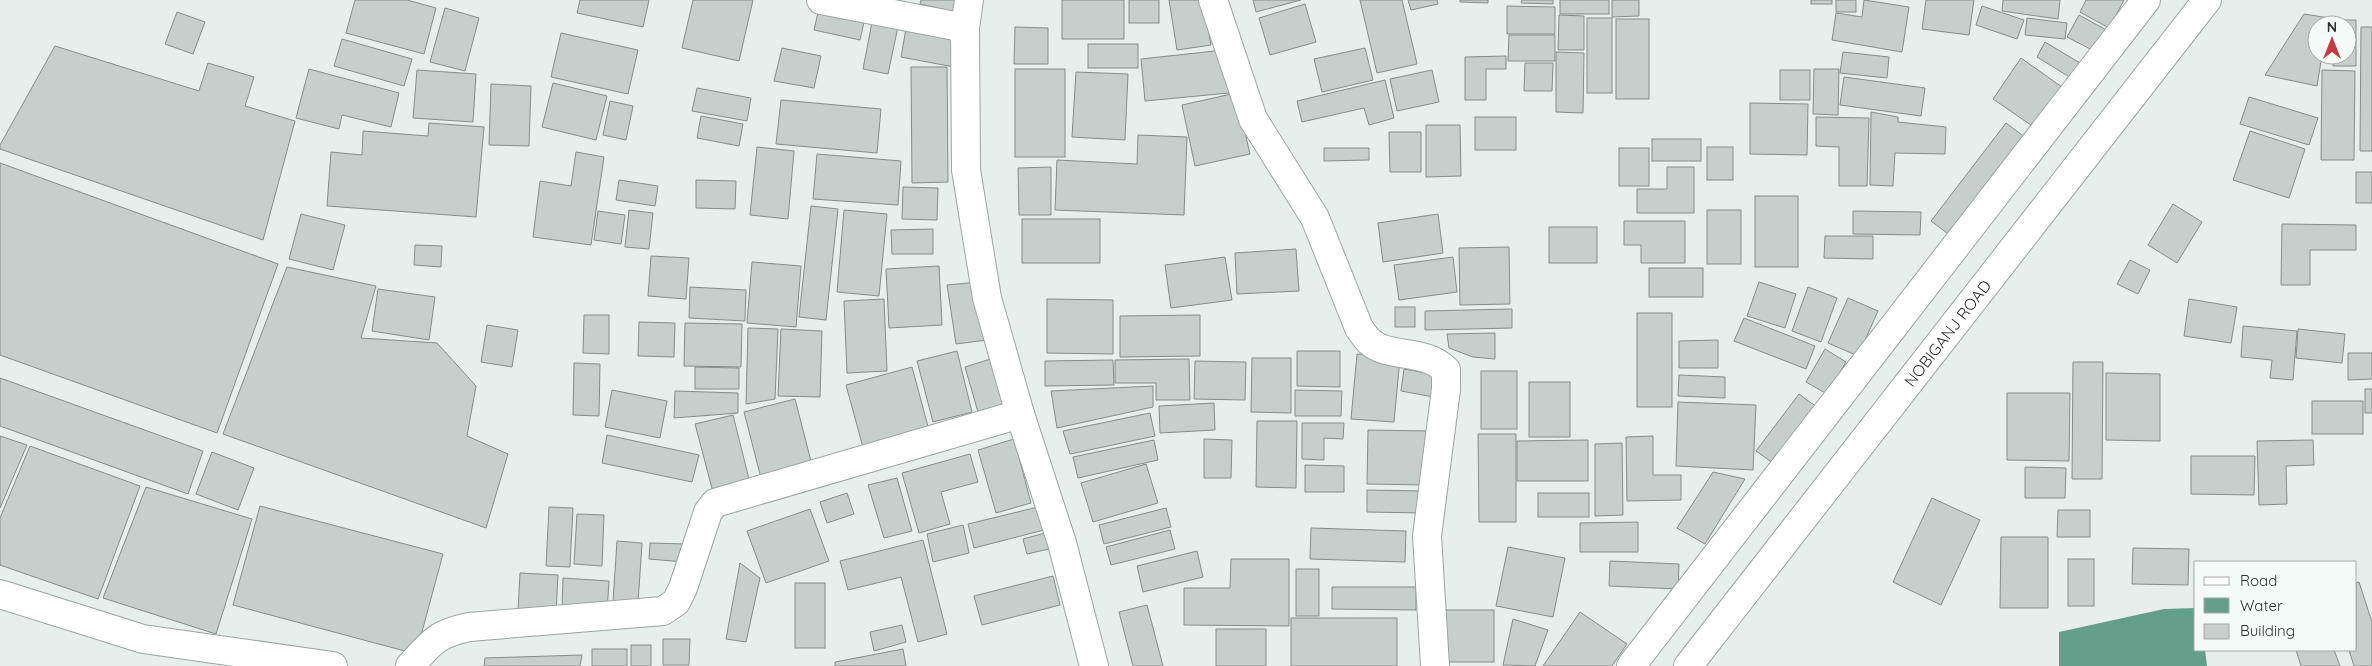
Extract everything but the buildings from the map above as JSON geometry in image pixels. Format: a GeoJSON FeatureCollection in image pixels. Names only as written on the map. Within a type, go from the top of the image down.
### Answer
{"type":"FeatureCollection","features":[{"type":"Feature","properties":{"kind":"street"},"geometry":{"type":"LineString","coordinates":[[821,0],[965,28]]}},
{"type":"Feature","properties":{"kind":"street"},"geometry":{"type":"LineString","coordinates":[[969,0],[965,28],[966,170],[987,298],[1020,414],[1062,543],[1094,666]]}},
{"type":"Feature","properties":{"kind":"street"},"geometry":{"type":"LineString","coordinates":[[1213,0],[1253,119],[1315,218],[1359,328],[1369,341],[1381,348],[1436,360],[1446,370],[1446,388],[1427,536],[1435,666]]}},
{"type":"Feature","properties":{"kind":"street"},"geometry":{"type":"LineString","coordinates":[[1631,666],[2146,0]]}},
{"type":"Feature","properties":{"kind":"street","name":"NOBIGANJ ROAD"},"geometry":{"type":"LineString","coordinates":[[1688,666],[2207,0]]}},
{"type":"Feature","properties":{"kind":"street"},"geometry":{"type":"LineString","coordinates":[[410,666],[435,639],[447,632],[469,627],[663,611],[676,602],[683,588],[708,512],[716,503],[1020,414]]}},
{"type":"Feature","properties":{"kind":"street"},"geometry":{"type":"LineString","coordinates":[[0,594],[143,639],[334,666]]}},
{"type":"Feature","properties":{"kind":"water"},"geometry":{"type":"Polygon","coordinates":[[[2194,608],[2194,651],[2205,651],[2207,666],[2059,666],[2059,632],[2164,609],[2194,608]]]}}]}
